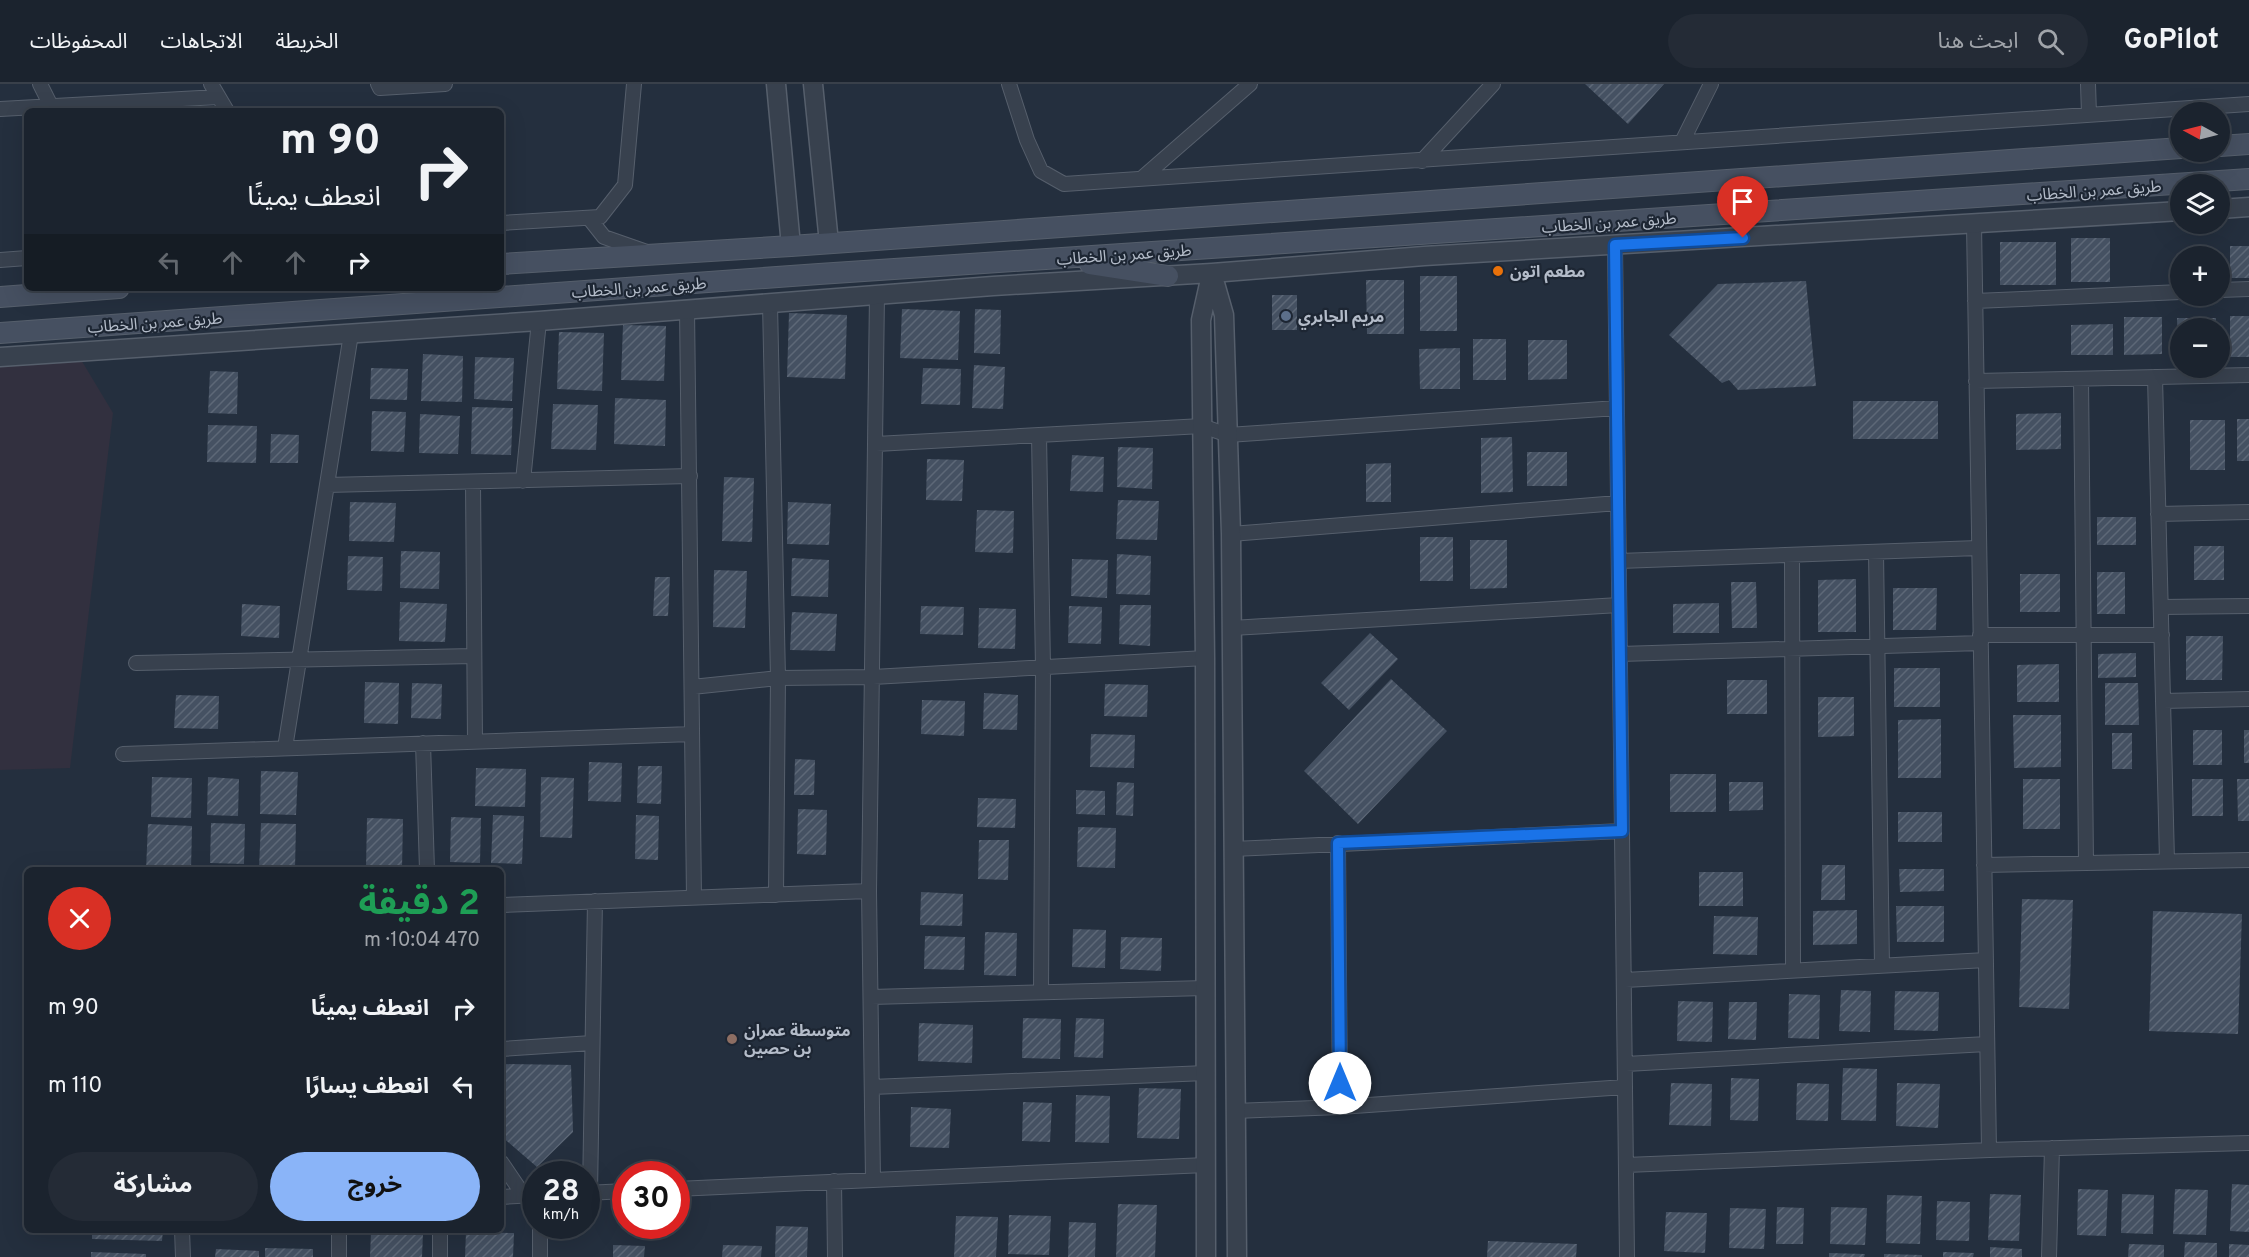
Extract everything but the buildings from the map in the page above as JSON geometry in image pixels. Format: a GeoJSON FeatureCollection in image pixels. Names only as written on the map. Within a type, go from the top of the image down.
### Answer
{"type":"FeatureCollection","features":[{"type":"Feature","properties":{"kind":"main road"},"geometry":{"type":"LineString","coordinates":[[2230,145],[2249,144]]}},
{"type":"Feature","properties":{"kind":"main road","name":"طريق عمر بن الخطاب"},"geometry":{"type":"LineString","coordinates":[[504,264],[791,246],[2170,149]]}},
{"type":"Feature","properties":{"kind":"main road","name":"طريق عمر بن الخطاب"},"geometry":{"type":"LineString","coordinates":[[0,333],[1052,258],[2249,179]]}},
{"type":"Feature","properties":{"kind":"main road"},"geometry":{"type":"LineString","coordinates":[[1052,258],[1168,276]]}},
{"type":"Feature","properties":{"kind":"main road"},"geometry":{"type":"LineString","coordinates":[[0,297],[79,291]]}},
{"type":"Feature","properties":{"kind":"street"},"geometry":{"type":"LineString","coordinates":[[40,84],[51,106]]}},
{"type":"Feature","properties":{"kind":"street"},"geometry":{"type":"LineString","coordinates":[[211,84],[225,108]]}},
{"type":"Feature","properties":{"kind":"street"},"geometry":{"type":"LineString","coordinates":[[378,84],[380,88],[445,84]]}},
{"type":"Feature","properties":{"kind":"street"},"geometry":{"type":"LineString","coordinates":[[504,224],[600,217],[625,185],[634,84]]}},
{"type":"Feature","properties":{"kind":"street"},"geometry":{"type":"LineString","coordinates":[[776,84],[791,246]]}},
{"type":"Feature","properties":{"kind":"street"},"geometry":{"type":"LineString","coordinates":[[813,84],[828,243]]}},
{"type":"Feature","properties":{"kind":"street"},"geometry":{"type":"LineString","coordinates":[[1009,84],[1041,171],[1064,184],[2249,104]]}},
{"type":"Feature","properties":{"kind":"street"},"geometry":{"type":"LineString","coordinates":[[1141,179],[1250,84]]}},
{"type":"Feature","properties":{"kind":"street"},"geometry":{"type":"LineString","coordinates":[[1422,161],[1493,84]]}},
{"type":"Feature","properties":{"kind":"street"},"geometry":{"type":"LineString","coordinates":[[1682,142],[1711,84]]}},
{"type":"Feature","properties":{"kind":"street"},"geometry":{"type":"LineString","coordinates":[[2088,84],[2089,114]]}},
{"type":"Feature","properties":{"kind":"street"},"geometry":{"type":"LineString","coordinates":[[0,109],[218,97]]}},
{"type":"Feature","properties":{"kind":"street"},"geometry":{"type":"LineString","coordinates":[[2230,208],[2249,207]]}},
{"type":"Feature","properties":{"kind":"street"},"geometry":{"type":"LineString","coordinates":[[1719,239],[1751,212]]}},
{"type":"Feature","properties":{"kind":"street"},"geometry":{"type":"LineString","coordinates":[[0,357],[540,321],[1424,256],[2170,212]]}},
{"type":"Feature","properties":{"kind":"street"},"geometry":{"type":"LineString","coordinates":[[589,218],[604,237],[651,254]]}},
{"type":"Feature","properties":{"kind":"street"},"geometry":{"type":"LineString","coordinates":[[1974,224],[1989,1150]]}},
{"type":"Feature","properties":{"kind":"street"},"geometry":{"type":"LineString","coordinates":[[1615,245],[1628,1257]]}},
{"type":"Feature","properties":{"kind":"street"},"geometry":{"type":"LineString","coordinates":[[0,260],[24,258]]}},
{"type":"Feature","properties":{"kind":"street"},"geometry":{"type":"LineString","coordinates":[[1206,1257],[1205,658],[1201,320],[1212,273]]}},
{"type":"Feature","properties":{"kind":"street"},"geometry":{"type":"LineString","coordinates":[[1212,273],[1224,315],[1231,534],[1237,1257]]}},
{"type":"Feature","properties":{"kind":"street"},"geometry":{"type":"LineString","coordinates":[[2230,290],[2249,289]]}},
{"type":"Feature","properties":{"kind":"street"},"geometry":{"type":"LineString","coordinates":[[1975,301],[2170,292]]}},
{"type":"Feature","properties":{"kind":"street"},"geometry":{"type":"LineString","coordinates":[[873,1179],[869,891],[877,295]]}},
{"type":"Feature","properties":{"kind":"street"},"geometry":{"type":"LineString","coordinates":[[770,304],[778,678],[776,895]]}},
{"type":"Feature","properties":{"kind":"street"},"geometry":{"type":"LineString","coordinates":[[687,309],[694,898]]}},
{"type":"Feature","properties":{"kind":"street"},"geometry":{"type":"LineString","coordinates":[[524,481],[540,321]]}},
{"type":"Feature","properties":{"kind":"street"},"geometry":{"type":"LineString","coordinates":[[285,748],[351,334]]}},
{"type":"Feature","properties":{"kind":"street"},"geometry":{"type":"LineString","coordinates":[[1976,381],[2249,375]]}},
{"type":"Feature","properties":{"kind":"street"},"geometry":{"type":"LineString","coordinates":[[2155,377],[2167,861]]}},
{"type":"Feature","properties":{"kind":"street"},"geometry":{"type":"LineString","coordinates":[[2081,379],[2086,863]]}},
{"type":"Feature","properties":{"kind":"street"},"geometry":{"type":"LineString","coordinates":[[876,444],[1202,426],[1228,435],[1617,408]]}},
{"type":"Feature","properties":{"kind":"street"},"geometry":{"type":"LineString","coordinates":[[1039,435],[1043,667],[1041,992]]}},
{"type":"Feature","properties":{"kind":"street"},"geometry":{"type":"LineString","coordinates":[[327,485],[690,476]]}},
{"type":"Feature","properties":{"kind":"street"},"geometry":{"type":"LineString","coordinates":[[473,482],[475,742]]}},
{"type":"Feature","properties":{"kind":"street"},"geometry":{"type":"LineString","coordinates":[[1231,534],[1618,503]]}},
{"type":"Feature","properties":{"kind":"street"},"geometry":{"type":"LineString","coordinates":[[2158,514],[2249,512]]}},
{"type":"Feature","properties":{"kind":"street"},"geometry":{"type":"LineString","coordinates":[[1619,561],[1978,548]]}},
{"type":"Feature","properties":{"kind":"street"},"geometry":{"type":"LineString","coordinates":[[1876,553],[1882,966]]}},
{"type":"Feature","properties":{"kind":"street"},"geometry":{"type":"LineString","coordinates":[[1792,555],[1793,971]]}},
{"type":"Feature","properties":{"kind":"street"},"geometry":{"type":"LineString","coordinates":[[1232,628],[1619,605]]}},
{"type":"Feature","properties":{"kind":"street"},"geometry":{"type":"LineString","coordinates":[[2161,607],[2249,606]]}},
{"type":"Feature","properties":{"kind":"street"},"geometry":{"type":"LineString","coordinates":[[1620,654],[1876,647],[2083,634],[2162,635]]}},
{"type":"Feature","properties":{"kind":"street"},"geometry":{"type":"LineString","coordinates":[[136,663],[474,656]]}},
{"type":"Feature","properties":{"kind":"street"},"geometry":{"type":"LineString","coordinates":[[692,687],[778,678],[873,677],[1205,658]]}},
{"type":"Feature","properties":{"kind":"street"},"geometry":{"type":"LineString","coordinates":[[2163,701],[2249,699]]}},
{"type":"Feature","properties":{"kind":"street"},"geometry":{"type":"LineString","coordinates":[[123,754],[692,734]]}},
{"type":"Feature","properties":{"kind":"street"},"geometry":{"type":"LineString","coordinates":[[423,743],[427,867]]}},
{"type":"Feature","properties":{"kind":"street"},"geometry":{"type":"LineString","coordinates":[[1233,849],[1622,831]]}},
{"type":"Feature","properties":{"kind":"street"},"geometry":{"type":"LineString","coordinates":[[1338,843],[1340,1107]]}},
{"type":"Feature","properties":{"kind":"street"},"geometry":{"type":"LineString","coordinates":[[1984,865],[2249,860]]}},
{"type":"Feature","properties":{"kind":"street"},"geometry":{"type":"LineString","coordinates":[[504,905],[869,891]]}},
{"type":"Feature","properties":{"kind":"street"},"geometry":{"type":"LineString","coordinates":[[589,1161],[595,901]]}},
{"type":"Feature","properties":{"kind":"street"},"geometry":{"type":"LineString","coordinates":[[1625,981],[1986,960]]}},
{"type":"Feature","properties":{"kind":"street"},"geometry":{"type":"LineString","coordinates":[[871,997],[1205,988]]}},
{"type":"Feature","properties":{"kind":"street"},"geometry":{"type":"LineString","coordinates":[[504,1049],[592,1043]]}},
{"type":"Feature","properties":{"kind":"street"},"geometry":{"type":"LineString","coordinates":[[1626,1064],[1987,1044]]}},
{"type":"Feature","properties":{"kind":"street"},"geometry":{"type":"LineString","coordinates":[[872,1087],[1206,1072]]}},
{"type":"Feature","properties":{"kind":"street"},"geometry":{"type":"LineString","coordinates":[[1234,1111],[1340,1107],[1625,1087]]}},
{"type":"Feature","properties":{"kind":"street"},"geometry":{"type":"LineString","coordinates":[[1626,1165],[1989,1150],[2249,1143]]}},
{"type":"Feature","properties":{"kind":"street"},"geometry":{"type":"LineString","coordinates":[[2049,1257],[2052,1148]]}},
{"type":"Feature","properties":{"kind":"street"},"geometry":{"type":"LineString","coordinates":[[504,1165],[522,1186]]}},
{"type":"Feature","properties":{"kind":"street"},"geometry":{"type":"LineString","coordinates":[[690,1187],[1206,1165]]}},
{"type":"Feature","properties":{"kind":"street"},"geometry":{"type":"LineString","coordinates":[[834,1181],[835,1257]]}},
{"type":"Feature","properties":{"kind":"street"},"geometry":{"type":"LineString","coordinates":[[504,1197],[522,1196]]}},
{"type":"Feature","properties":{"kind":"street"},"geometry":{"type":"LineString","coordinates":[[182,1233],[183,1257]]}},
{"type":"Feature","properties":{"kind":"street"},"geometry":{"type":"LineString","coordinates":[[339,1233],[339,1257]]}},
{"type":"Feature","properties":{"kind":"street"},"geometry":{"type":"LineString","coordinates":[[440,1233],[440,1257]]}},
{"type":"Feature","properties":{"kind":"street"},"geometry":{"type":"LineString","coordinates":[[540,1239],[540,1257]]}},
{"type":"Feature","properties":{"kind":"shaded area"},"geometry":{"type":"Polygon","coordinates":[[[80,358],[113,413],[70,768],[0,770],[0,366],[80,358]]]}},
{"type":"Feature","properties":{"kind":"place","name":"مطعم اتون"},"geometry":{"type":"Point","coordinates":[1498,271]}},
{"type":"Feature","properties":{"kind":"place","name":"مريم الجابري"},"geometry":{"type":"Point","coordinates":[1286,316]}},
{"type":"Feature","properties":{"kind":"place","name":"متوسطة عمران بن حصين"},"geometry":{"type":"Point","coordinates":[732,1039]}},
{"type":"Feature","properties":{"kind":"route"},"geometry":{"type":"LineString","coordinates":[[1340,1083],[1338,843],[1622,831],[1615,245],[1743,238]]}}]}
